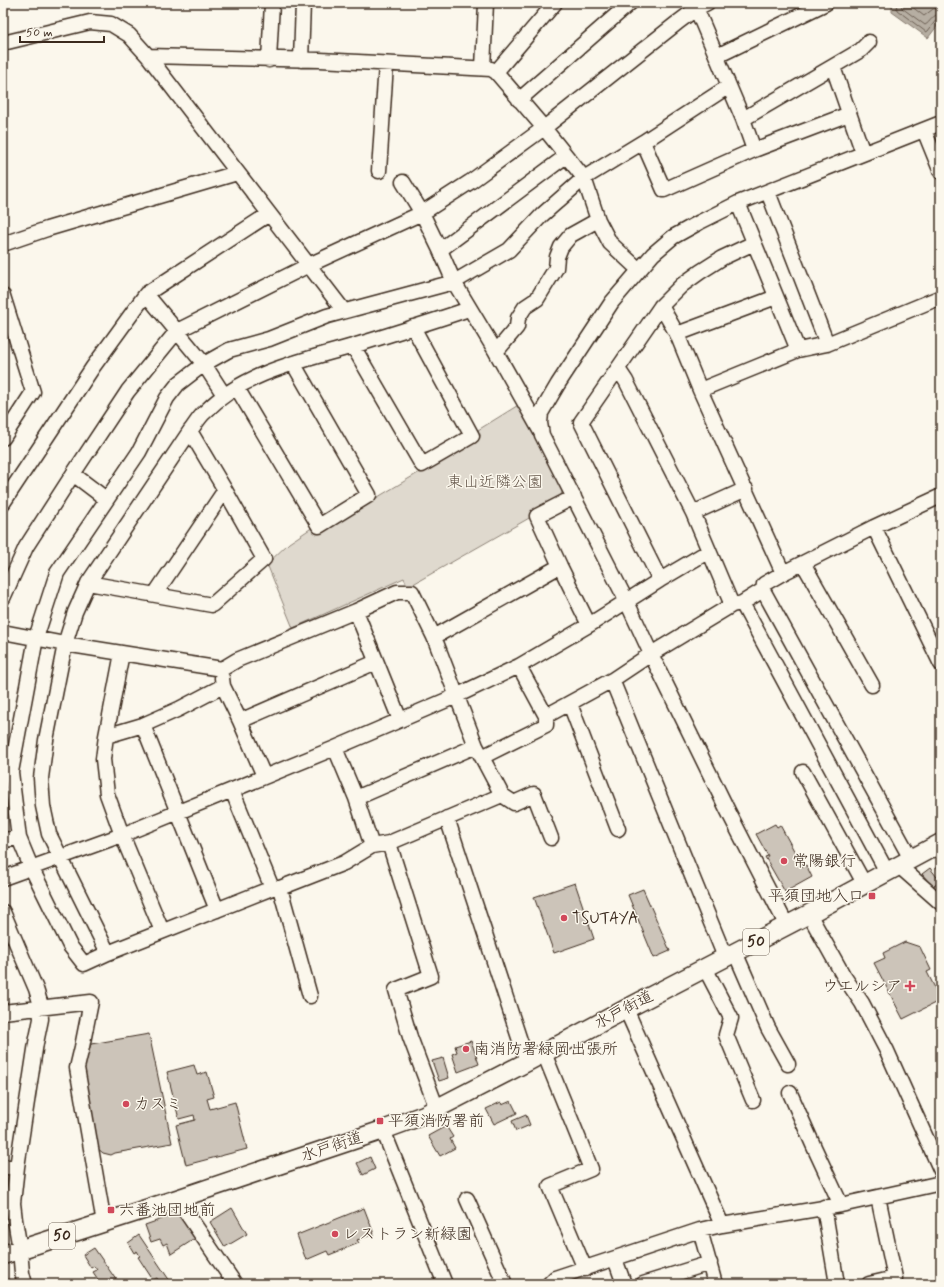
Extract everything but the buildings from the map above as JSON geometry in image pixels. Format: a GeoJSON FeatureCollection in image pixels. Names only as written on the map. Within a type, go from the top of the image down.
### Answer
{"type":"FeatureCollection","features":[{"type":"Feature","properties":{"kind":"main road","name":"水戸街道"},"geometry":{"type":"LineString","coordinates":[[3,1255],[382,1130],[437,1109],[865,885],[941,843]]}},
{"type":"Feature","properties":{"kind":"street"},"geometry":{"type":"LineString","coordinates":[[269,60],[272,3]]}},
{"type":"Feature","properties":{"kind":"street"},"geometry":{"type":"LineString","coordinates":[[301,60],[303,3]]}},
{"type":"Feature","properties":{"kind":"street"},"geometry":{"type":"LineString","coordinates":[[486,3],[490,70],[520,100],[584,178],[598,220],[610,243],[638,270]]}},
{"type":"Feature","properties":{"kind":"street"},"geometry":{"type":"LineString","coordinates":[[148,56],[301,60],[490,70],[555,3]]}},
{"type":"Feature","properties":{"kind":"street"},"geometry":{"type":"LineString","coordinates":[[520,100],[630,3]]}},
{"type":"Feature","properties":{"kind":"street"},"geometry":{"type":"LineString","coordinates":[[717,56],[826,3]]}},
{"type":"Feature","properties":{"kind":"street"},"geometry":{"type":"LineString","coordinates":[[3,598],[26,546],[72,474],[128,391],[177,331],[309,265],[422,213],[470,182],[544,128],[699,5],[717,56],[754,150]]}},
{"type":"Feature","properties":{"kind":"street"},"geometry":{"type":"LineString","coordinates":[[3,43],[90,22],[111,24],[129,35],[148,56],[344,311]]}},
{"type":"Feature","properties":{"kind":"street"},"geometry":{"type":"LineString","coordinates":[[743,119],[861,50],[869,42]]}},
{"type":"Feature","properties":{"kind":"street"},"geometry":{"type":"LineString","coordinates":[[379,172],[386,64]]}},
{"type":"Feature","properties":{"kind":"street"},"geometry":{"type":"LineString","coordinates":[[832,67],[863,153]]}},
{"type":"Feature","properties":{"kind":"street"},"geometry":{"type":"LineString","coordinates":[[502,795],[388,843],[372,846],[344,863],[162,931],[84,964],[70,946],[31,867],[19,838],[11,772],[36,638],[57,573],[139,452],[167,398],[178,384],[204,364],[230,350],[269,339],[327,316],[454,282],[509,250],[542,215],[584,178],[643,142],[729,86]]}},
{"type":"Feature","properties":{"kind":"street"},"geometry":{"type":"LineString","coordinates":[[643,142],[664,190],[754,150],[849,114]]}},
{"type":"Feature","properties":{"kind":"street"},"geometry":{"type":"LineString","coordinates":[[542,435],[540,423],[541,413],[546,404],[612,302],[652,254],[673,238],[700,222],[738,203],[941,123]]}},
{"type":"Feature","properties":{"kind":"street"},"geometry":{"type":"LineString","coordinates":[[924,130],[941,172]]}},
{"type":"Feature","properties":{"kind":"street"},"geometry":{"type":"LineString","coordinates":[[440,250],[566,156]]}},
{"type":"Feature","properties":{"kind":"street"},"geometry":{"type":"LineString","coordinates":[[3,244],[237,173]]}},
{"type":"Feature","properties":{"kind":"street"},"geometry":{"type":"LineString","coordinates":[[403,182],[422,213],[454,282],[496,352],[542,435],[627,602],[651,654],[787,926]]}},
{"type":"Feature","properties":{"kind":"street"},"geometry":{"type":"LineString","coordinates":[[768,192],[827,344]]}},
{"type":"Feature","properties":{"kind":"street"},"geometry":{"type":"LineString","coordinates":[[738,203],[798,350]]}},
{"type":"Feature","properties":{"kind":"street"},"geometry":{"type":"LineString","coordinates":[[3,503],[93,367],[146,294],[269,214]]}},
{"type":"Feature","properties":{"kind":"street"},"geometry":{"type":"LineString","coordinates":[[496,352],[517,327],[518,318],[525,307],[537,299],[556,268],[557,257],[561,247],[571,235],[598,220]]}},
{"type":"Feature","properties":{"kind":"street"},"geometry":{"type":"LineString","coordinates":[[660,580],[581,422],[661,306],[682,285],[700,272],[722,258],[754,243]]}},
{"type":"Feature","properties":{"kind":"street"},"geometry":{"type":"LineString","coordinates":[[146,294],[204,364],[224,395]]}},
{"type":"Feature","properties":{"kind":"street"},"geometry":{"type":"LineString","coordinates":[[3,296],[33,392],[3,438]]}},
{"type":"Feature","properties":{"kind":"street"},"geometry":{"type":"LineString","coordinates":[[677,334],[776,297]]}},
{"type":"Feature","properties":{"kind":"street"},"geometry":{"type":"LineString","coordinates":[[700,390],[798,350],[827,344],[941,297]]}},
{"type":"Feature","properties":{"kind":"street"},"geometry":{"type":"LineString","coordinates":[[661,306],[677,334],[700,390],[783,573]]}},
{"type":"Feature","properties":{"kind":"street"},"geometry":{"type":"LineString","coordinates":[[108,953],[49,834],[43,806],[41,778],[46,740],[65,644],[75,612],[88,583],[190,431],[204,412],[224,395],[266,373],[293,363],[469,309]]}},
{"type":"Feature","properties":{"kind":"street"},"geometry":{"type":"LineString","coordinates":[[352,346],[422,465],[472,436],[413,327]]}},
{"type":"Feature","properties":{"kind":"street"},"geometry":{"type":"LineString","coordinates":[[237,388],[319,526],[369,495],[293,363]]}},
{"type":"Feature","properties":{"kind":"street"},"geometry":{"type":"LineString","coordinates":[[618,369],[693,513],[710,551],[737,604],[899,866],[941,903]]}},
{"type":"Feature","properties":{"kind":"street"},"geometry":{"type":"LineString","coordinates":[[88,583],[212,605],[264,559],[190,431]]}},
{"type":"Feature","properties":{"kind":"street"},"geometry":{"type":"LineString","coordinates":[[72,474],[106,499]]}},
{"type":"Feature","properties":{"kind":"street"},"geometry":{"type":"LineString","coordinates":[[693,513],[746,489]]}},
{"type":"Feature","properties":{"kind":"street"},"geometry":{"type":"LineString","coordinates":[[155,594],[225,490]]}},
{"type":"Feature","properties":{"kind":"street"},"geometry":{"type":"LineString","coordinates":[[574,497],[537,516],[589,625]]}},
{"type":"Feature","properties":{"kind":"street"},"geometry":{"type":"LineString","coordinates":[[899,866],[763,590],[764,584],[783,573],[874,527],[939,501]]}},
{"type":"Feature","properties":{"kind":"street"},"geometry":{"type":"LineString","coordinates":[[874,527],[941,664]]}},
{"type":"Feature","properties":{"kind":"street"},"geometry":{"type":"LineString","coordinates":[[3,878],[122,835],[177,813],[456,696],[519,666],[710,551]]}},
{"type":"Feature","properties":{"kind":"street"},"geometry":{"type":"LineString","coordinates":[[803,563],[872,685]]}},
{"type":"Feature","properties":{"kind":"street"},"geometry":{"type":"LineString","coordinates":[[434,637],[560,566]]}},
{"type":"Feature","properties":{"kind":"street"},"geometry":{"type":"LineString","coordinates":[[546,716],[612,680],[651,654],[763,590]]}},
{"type":"Feature","properties":{"kind":"street"},"geometry":{"type":"LineString","coordinates":[[3,632],[65,644],[222,669],[237,660],[356,611],[397,592],[412,592],[434,637],[479,752],[502,795],[514,803],[534,794],[551,838]]}},
{"type":"Feature","properties":{"kind":"street"},"geometry":{"type":"LineString","coordinates":[[356,611],[400,720]]}},
{"type":"Feature","properties":{"kind":"street"},"geometry":{"type":"LineString","coordinates":[[122,653],[103,759],[107,794],[122,835],[162,931]]}},
{"type":"Feature","properties":{"kind":"street"},"geometry":{"type":"LineString","coordinates":[[240,721],[376,662]]}},
{"type":"Feature","properties":{"kind":"street"},"geometry":{"type":"LineString","coordinates":[[356,798],[546,725],[546,716],[519,666]]}},
{"type":"Feature","properties":{"kind":"street"},"geometry":{"type":"LineString","coordinates":[[222,669],[223,686],[264,776]]}},
{"type":"Feature","properties":{"kind":"street"},"geometry":{"type":"LineString","coordinates":[[612,680],[730,955],[788,1064]]}},
{"type":"Feature","properties":{"kind":"street"},"geometry":{"type":"LineString","coordinates":[[106,736],[143,725],[179,709],[223,686]]}},
{"type":"Feature","properties":{"kind":"street"},"geometry":{"type":"LineString","coordinates":[[570,704],[618,829]]}},
{"type":"Feature","properties":{"kind":"street"},"geometry":{"type":"LineString","coordinates":[[143,725],[217,910]]}},
{"type":"Feature","properties":{"kind":"street"},"geometry":{"type":"LineString","coordinates":[[335,748],[356,798],[372,846]]}},
{"type":"Feature","properties":{"kind":"street"},"geometry":{"type":"LineString","coordinates":[[803,772],[865,885]]}},
{"type":"Feature","properties":{"kind":"street"},"geometry":{"type":"LineString","coordinates":[[232,790],[276,888],[310,996]]}},
{"type":"Feature","properties":{"kind":"street"},"geometry":{"type":"LineString","coordinates":[[447,818],[527,1062]]}},
{"type":"Feature","properties":{"kind":"street"},"geometry":{"type":"LineString","coordinates":[[3,840],[19,838]]}},
{"type":"Feature","properties":{"kind":"street"},"geometry":{"type":"LineString","coordinates":[[388,843],[431,976],[396,990],[410,1036],[437,1109]]}},
{"type":"Feature","properties":{"kind":"street"},"geometry":{"type":"LineString","coordinates":[[3,912],[36,989],[40,1002],[40,1020],[14,1191],[14,1213],[22,1273],[25,1284]]}},
{"type":"Feature","properties":{"kind":"street"},"geometry":{"type":"LineString","coordinates":[[809,914],[843,975],[866,1010],[887,1051],[941,1171]]}},
{"type":"Feature","properties":{"kind":"street"},"geometry":{"type":"LineString","coordinates":[[705,968],[731,1018],[726,1035],[753,1100]]}},
{"type":"Feature","properties":{"kind":"street"},"geometry":{"type":"LineString","coordinates":[[3,1012],[91,1002],[76,1068],[104,1222]]}},
{"type":"Feature","properties":{"kind":"street"},"geometry":{"type":"LineString","coordinates":[[626,1009],[722,1225]]}},
{"type":"Feature","properties":{"kind":"street"},"geometry":{"type":"LineString","coordinates":[[544,1053],[591,1169],[550,1186],[585,1269]]}},
{"type":"Feature","properties":{"kind":"street"},"geometry":{"type":"LineString","coordinates":[[790,1093],[841,1205]]}},
{"type":"Feature","properties":{"kind":"street"},"geometry":{"type":"LineString","coordinates":[[382,1130],[445,1284]]}},
{"type":"Feature","properties":{"kind":"street"},"geometry":{"type":"LineString","coordinates":[[3,1167],[17,1166]]}},
{"type":"Feature","properties":{"kind":"street"},"geometry":{"type":"LineString","coordinates":[[549,1284],[555,1278],[700,1230],[841,1205],[941,1183]]}},
{"type":"Feature","properties":{"kind":"street"},"geometry":{"type":"LineString","coordinates":[[869,1284],[895,1278],[878,1197]]}},
{"type":"Feature","properties":{"kind":"street"},"geometry":{"type":"LineString","coordinates":[[177,1198],[235,1284]]}},
{"type":"Feature","properties":{"kind":"street"},"geometry":{"type":"LineString","coordinates":[[467,1199],[505,1284]]}},
{"type":"Feature","properties":{"kind":"street"},"geometry":{"type":"LineString","coordinates":[[824,1207],[837,1284]]}},
{"type":"Feature","properties":{"kind":"street"},"geometry":{"type":"LineString","coordinates":[[700,1230],[715,1284]]}},
{"type":"Feature","properties":{"kind":"street"},"geometry":{"type":"LineString","coordinates":[[615,1259],[624,1284]]}},
{"type":"Feature","properties":{"kind":"street"},"geometry":{"type":"LineString","coordinates":[[644,1284],[710,1263]]}},
{"type":"Feature","properties":{"kind":"green space","name":"東山近隣公園"},"geometry":{"type":"Polygon","coordinates":[[[520,404],[563,489],[561,495],[531,517],[408,587],[404,578],[293,628],[267,564],[289,543],[313,527],[316,534],[480,436],[478,430],[520,404]]]}},
{"type":"Feature","properties":{"kind":"green space"},"geometry":{"type":"Polygon","coordinates":[[[3,1275],[14,1284],[3,1284],[3,1275]]]}},
{"type":"Feature","properties":{"kind":"water"},"geometry":{"type":"Polygon","coordinates":[[[892,3],[941,3],[941,21],[928,38],[892,12],[892,3]]]}},
{"type":"Feature","properties":{"kind":"place","name":"常陽銀行"},"geometry":{"type":"Point","coordinates":[784,861]}},
{"type":"Feature","properties":{"kind":"place","name":"平須団地入口"},"geometry":{"type":"Point","coordinates":[872,896]}},
{"type":"Feature","properties":{"kind":"place","name":"TSUTAYA"},"geometry":{"type":"Point","coordinates":[564,918]}},
{"type":"Feature","properties":{"kind":"place","name":"ウエルシア"},"geometry":{"type":"Point","coordinates":[910,986]}},
{"type":"Feature","properties":{"kind":"place","name":"南消防署緑岡出張所"},"geometry":{"type":"Point","coordinates":[466,1049]}},
{"type":"Feature","properties":{"kind":"place","name":"カスミ"},"geometry":{"type":"Point","coordinates":[126,1104]}},
{"type":"Feature","properties":{"kind":"place","name":"平須消防署前"},"geometry":{"type":"Point","coordinates":[380,1121]}},
{"type":"Feature","properties":{"kind":"place","name":"六番池団地前"},"geometry":{"type":"Point","coordinates":[111,1210]}},
{"type":"Feature","properties":{"kind":"place","name":"レストラン新緑園"},"geometry":{"type":"Point","coordinates":[335,1234]}}]}
